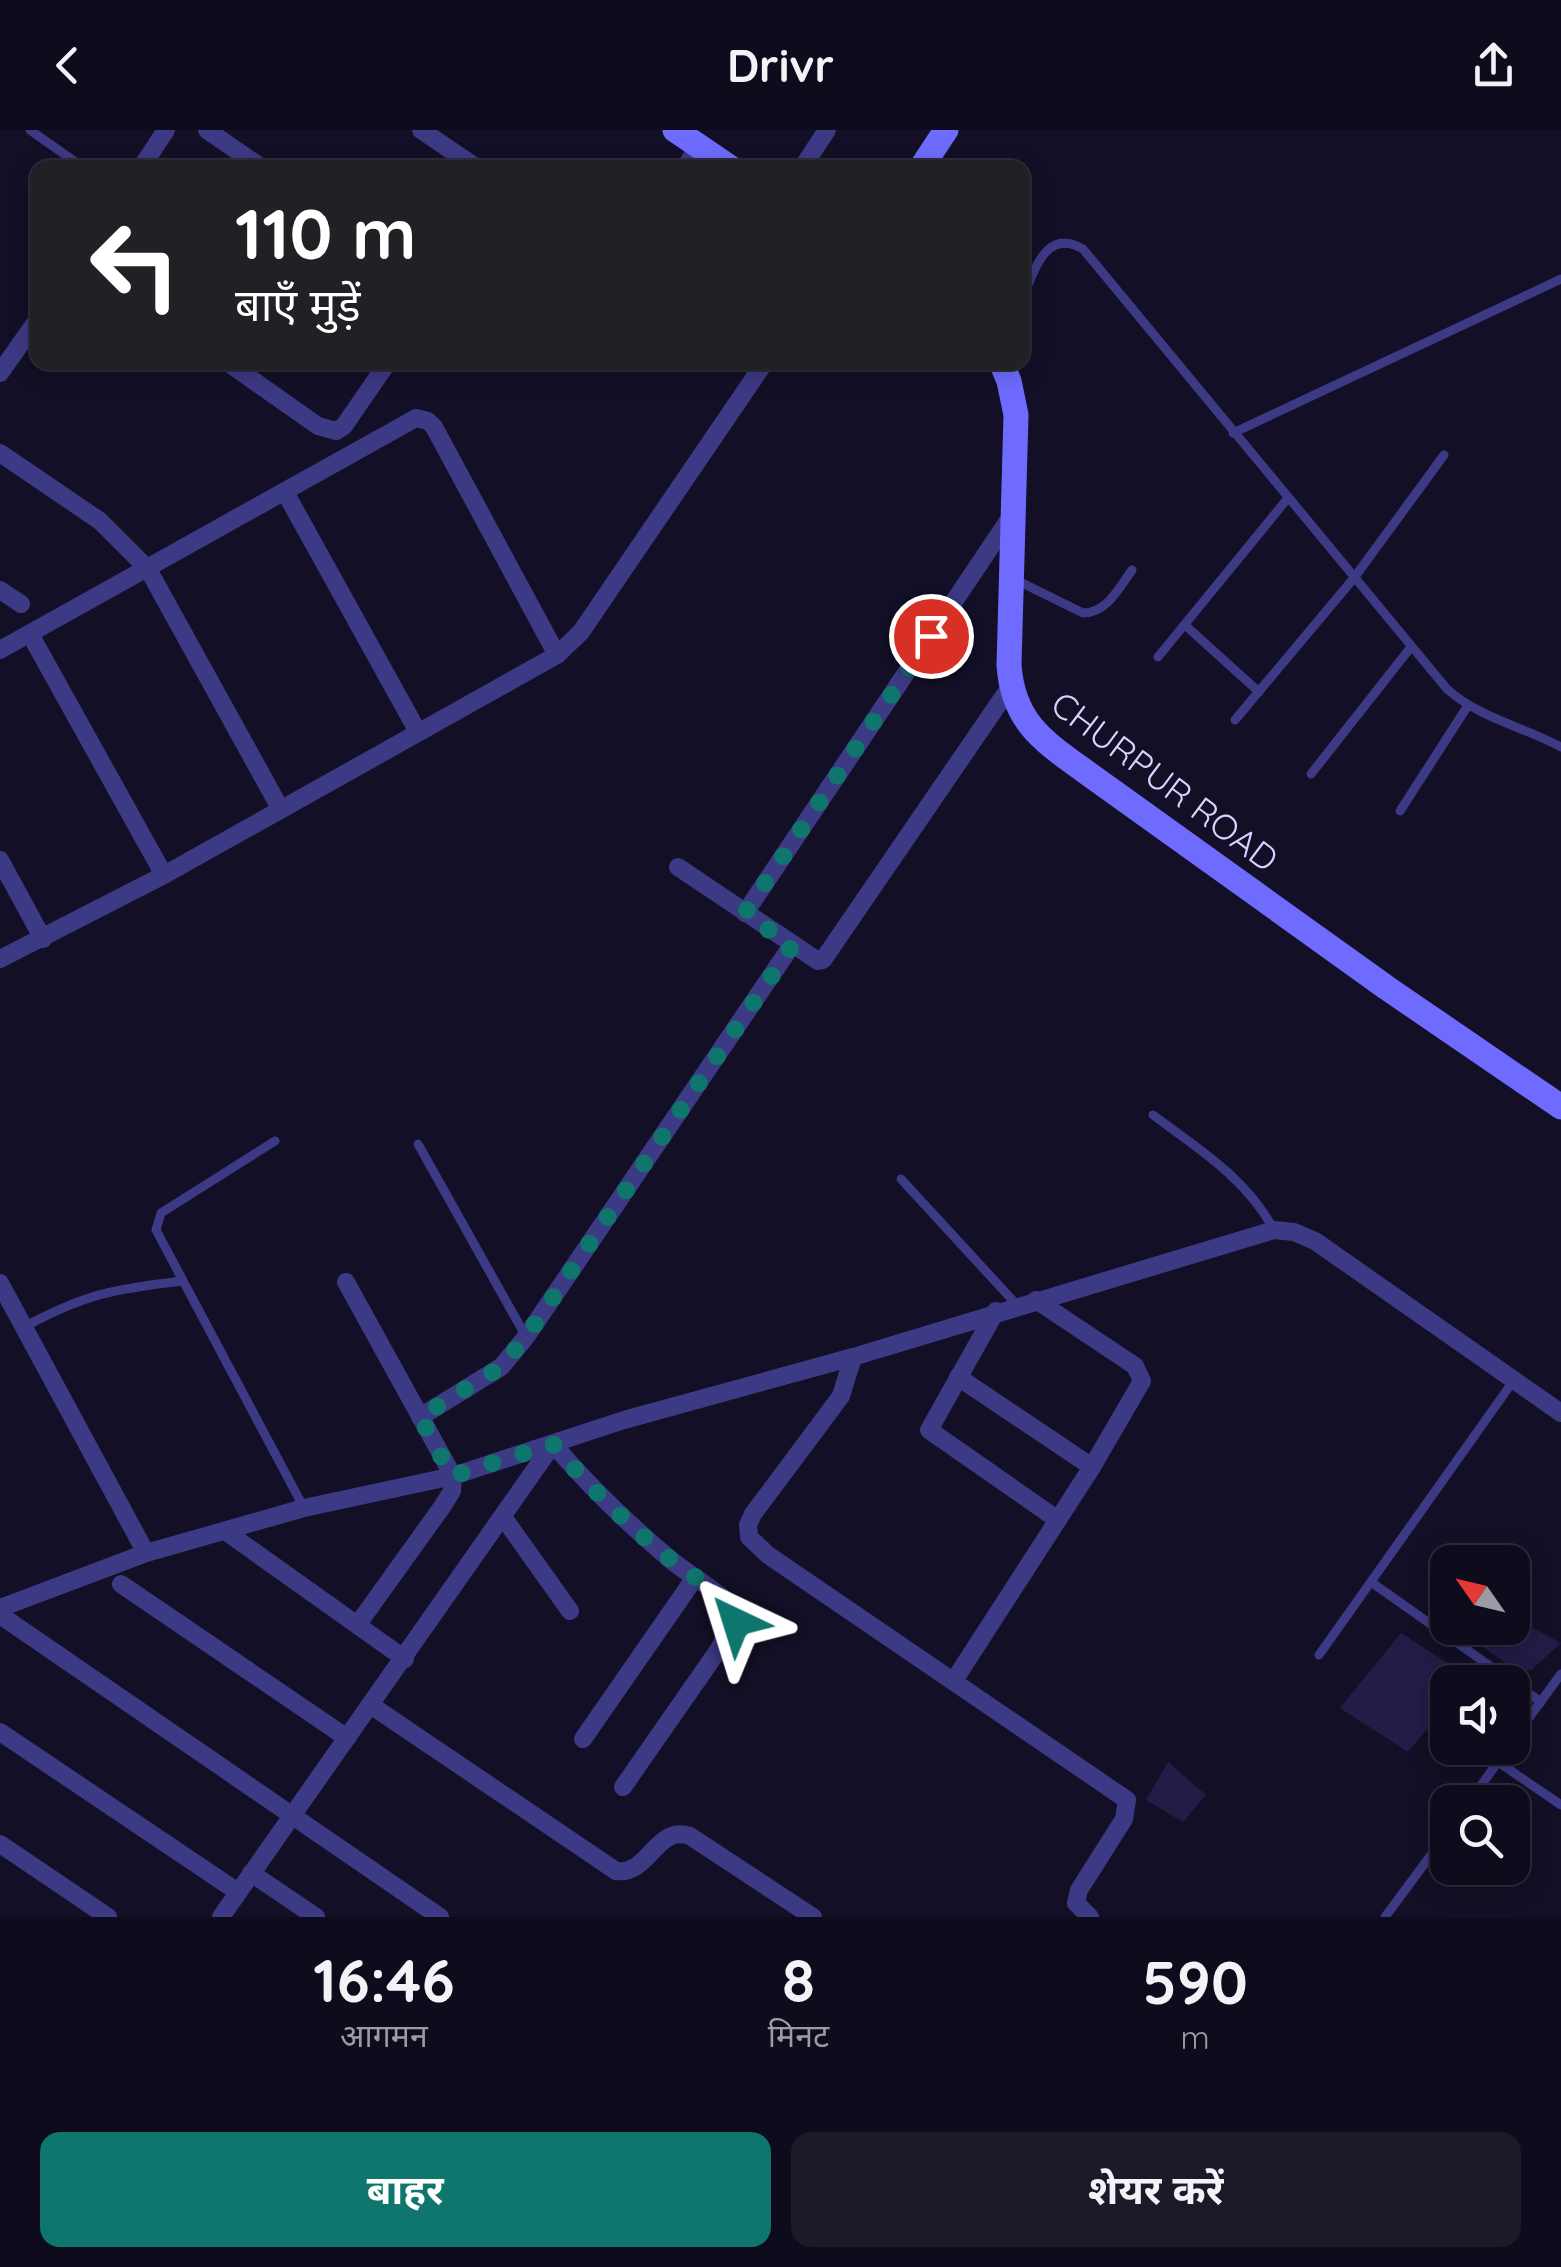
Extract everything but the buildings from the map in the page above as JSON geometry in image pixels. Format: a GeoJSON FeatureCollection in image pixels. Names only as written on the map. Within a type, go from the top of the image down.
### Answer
{"type":"FeatureCollection","features":[{"type":"Feature","properties":{"kind":"street"},"geometry":{"type":"LineString","coordinates":[[146,160],[166,130]]}},
{"type":"Feature","properties":{"kind":"street"},"geometry":{"type":"LineString","coordinates":[[207,130],[250,160]]}},
{"type":"Feature","properties":{"kind":"street"},"geometry":{"type":"LineString","coordinates":[[421,130],[465,160]]}},
{"type":"Feature","properties":{"kind":"street"},"geometry":{"type":"LineString","coordinates":[[675,130],[691,157]]}},
{"type":"Feature","properties":{"kind":"street"},"geometry":{"type":"LineString","coordinates":[[807,160],[827,130]]}},
{"type":"Feature","properties":{"kind":"street"},"geometry":{"type":"LineString","coordinates":[[926,160],[946,130]]}},
{"type":"Feature","properties":{"kind":"street"},"geometry":{"type":"LineString","coordinates":[[0,374],[30,330]]}},
{"type":"Feature","properties":{"kind":"street"},"geometry":{"type":"LineString","coordinates":[[239,370],[328,431],[344,426],[382,370]]}},
{"type":"Feature","properties":{"kind":"street"},"geometry":{"type":"LineString","coordinates":[[0,959],[164,875],[557,655],[581,632],[760,370]]}},
{"type":"Feature","properties":{"kind":"street","name":"CHURPUR ROAD"},"geometry":{"type":"LineString","coordinates":[[1005,370],[1016,415],[1010,687],[1022,718],[1046,742],[1387,988],[1561,1107]]}},
{"type":"Feature","properties":{"kind":"street"},"geometry":{"type":"LineString","coordinates":[[0,650],[416,418],[428,421],[557,655]]}},
{"type":"Feature","properties":{"kind":"street"},"geometry":{"type":"LineString","coordinates":[[0,453],[100,521],[148,569],[280,808]]}},
{"type":"Feature","properties":{"kind":"street"},"geometry":{"type":"LineString","coordinates":[[285,492],[418,732]]}},
{"type":"Feature","properties":{"kind":"street"},"geometry":{"type":"LineString","coordinates":[[745,913],[1013,513]]}},
{"type":"Feature","properties":{"kind":"street"},"geometry":{"type":"LineString","coordinates":[[0,590],[21,604]]}},
{"type":"Feature","properties":{"kind":"street"},"geometry":{"type":"LineString","coordinates":[[30,634],[164,875]]}},
{"type":"Feature","properties":{"kind":"street"},"geometry":{"type":"LineString","coordinates":[[678,867],[792,946],[818,961],[827,958],[1010,687]]}},
{"type":"Feature","properties":{"kind":"street"},"geometry":{"type":"LineString","coordinates":[[0,860],[43,939]]}},
{"type":"Feature","properties":{"kind":"street"},"geometry":{"type":"LineString","coordinates":[[420,1417],[501,1367],[526,1337],[792,946]]}},
{"type":"Feature","properties":{"kind":"street"},"geometry":{"type":"LineString","coordinates":[[0,1611],[146,1553],[304,1508],[452,1476],[624,1420],[853,1357],[1274,1230],[1294,1232],[1315,1242],[1561,1412]]}},
{"type":"Feature","properties":{"kind":"street"},"geometry":{"type":"LineString","coordinates":[[346,1282],[452,1476],[452,1491],[358,1624]]}},
{"type":"Feature","properties":{"kind":"street"},"geometry":{"type":"LineString","coordinates":[[0,1283],[146,1553]]}},
{"type":"Feature","properties":{"kind":"street"},"geometry":{"type":"LineString","coordinates":[[954,1679],[1138,1390],[1141,1373],[1135,1366],[1036,1300]]}},
{"type":"Feature","properties":{"kind":"street"},"geometry":{"type":"LineString","coordinates":[[996,1311],[929,1426],[931,1434],[1058,1520]]}},
{"type":"Feature","properties":{"kind":"street"},"geometry":{"type":"LineString","coordinates":[[853,1357],[841,1396],[753,1514],[749,1537],[768,1555],[1127,1800],[1124,1819],[1078,1890],[1076,1903],[1090,1917]]}},
{"type":"Feature","properties":{"kind":"street"},"geometry":{"type":"LineString","coordinates":[[958,1377],[1092,1466]]}},
{"type":"Feature","properties":{"kind":"street"},"geometry":{"type":"LineString","coordinates":[[221,1917],[553,1444]]}},
{"type":"Feature","properties":{"kind":"street"},"geometry":{"type":"LineString","coordinates":[[553,1444],[615,1511],[738,1614],[623,1788]]}},
{"type":"Feature","properties":{"kind":"street"},"geometry":{"type":"LineString","coordinates":[[503,1517],[570,1610]]}},
{"type":"Feature","properties":{"kind":"street"},"geometry":{"type":"LineString","coordinates":[[224,1530],[405,1659]]}},
{"type":"Feature","properties":{"kind":"street"},"geometry":{"type":"LineString","coordinates":[[583,1739],[694,1579]]}},
{"type":"Feature","properties":{"kind":"street"},"geometry":{"type":"LineString","coordinates":[[120,1584],[347,1738]]}},
{"type":"Feature","properties":{"kind":"street"},"geometry":{"type":"LineString","coordinates":[[0,1611],[440,1917]]}},
{"type":"Feature","properties":{"kind":"street"},"geometry":{"type":"LineString","coordinates":[[372,1706],[616,1870],[636,1868],[670,1834],[680,1832],[813,1917]]}},
{"type":"Feature","properties":{"kind":"street"},"geometry":{"type":"LineString","coordinates":[[0,1732],[238,1892]]}},
{"type":"Feature","properties":{"kind":"street"},"geometry":{"type":"LineString","coordinates":[[0,1844],[108,1917]]}},
{"type":"Feature","properties":{"kind":"street"},"geometry":{"type":"LineString","coordinates":[[251,1873],[316,1917]]}},
{"type":"Feature","properties":{"kind":"lane"},"geometry":{"type":"LineString","coordinates":[[30,130],[73,160]]}},
{"type":"Feature","properties":{"kind":"lane"},"geometry":{"type":"LineString","coordinates":[[1030,283],[1048,250],[1057,242],[1070,242],[1084,250],[1411,647],[1467,707],[1561,748]]}},
{"type":"Feature","properties":{"kind":"lane"},"geometry":{"type":"LineString","coordinates":[[1233,433],[1561,280]]}},
{"type":"Feature","properties":{"kind":"lane"},"geometry":{"type":"LineString","coordinates":[[1235,720],[1354,578],[1444,455]]}},
{"type":"Feature","properties":{"kind":"lane"},"geometry":{"type":"LineString","coordinates":[[1158,657],[1288,498]]}},
{"type":"Feature","properties":{"kind":"lane"},"geometry":{"type":"LineString","coordinates":[[1014,579],[1083,612],[1094,613],[1106,605],[1132,570]]}},
{"type":"Feature","properties":{"kind":"lane"},"geometry":{"type":"LineString","coordinates":[[1185,626],[1259,692]]}},
{"type":"Feature","properties":{"kind":"lane"},"geometry":{"type":"LineString","coordinates":[[1312,774],[1411,647]]}},
{"type":"Feature","properties":{"kind":"lane"},"geometry":{"type":"LineString","coordinates":[[1400,810],[1467,707]]}},
{"type":"Feature","properties":{"kind":"lane"},"geometry":{"type":"LineString","coordinates":[[1153,1116],[1230,1172],[1250,1191],[1274,1230]]}},
{"type":"Feature","properties":{"kind":"lane"},"geometry":{"type":"LineString","coordinates":[[275,1141],[161,1212],[156,1230],[304,1508]]}},
{"type":"Feature","properties":{"kind":"lane"},"geometry":{"type":"LineString","coordinates":[[418,1144],[526,1337]]}},
{"type":"Feature","properties":{"kind":"lane"},"geometry":{"type":"LineString","coordinates":[[901,1178],[1017,1305]]}},
{"type":"Feature","properties":{"kind":"lane"},"geometry":{"type":"LineString","coordinates":[[24,1327],[84,1297],[114,1289],[182,1282]]}},
{"type":"Feature","properties":{"kind":"lane"},"geometry":{"type":"LineString","coordinates":[[1320,1655],[1514,1380]]}},
{"type":"Feature","properties":{"kind":"lane"},"geometry":{"type":"LineString","coordinates":[[1371,1582],[1541,1702]]}},
{"type":"Feature","properties":{"kind":"lane"},"geometry":{"type":"LineString","coordinates":[[1530,1717],[1561,1674]]}},
{"type":"Feature","properties":{"kind":"lane"},"geometry":{"type":"LineString","coordinates":[[1502,1765],[1561,1805]]}},
{"type":"Feature","properties":{"kind":"lane"},"geometry":{"type":"LineString","coordinates":[[1385,1917],[1430,1856]]}},
{"type":"Feature","properties":{"kind":"route"},"geometry":{"type":"LineString","coordinates":[[736,1622],[738,1614],[733,1606],[694,1579],[615,1511],[553,1444],[452,1476],[420,1417],[501,1367],[526,1337],[792,946],[745,913],[931,636]]}}]}
